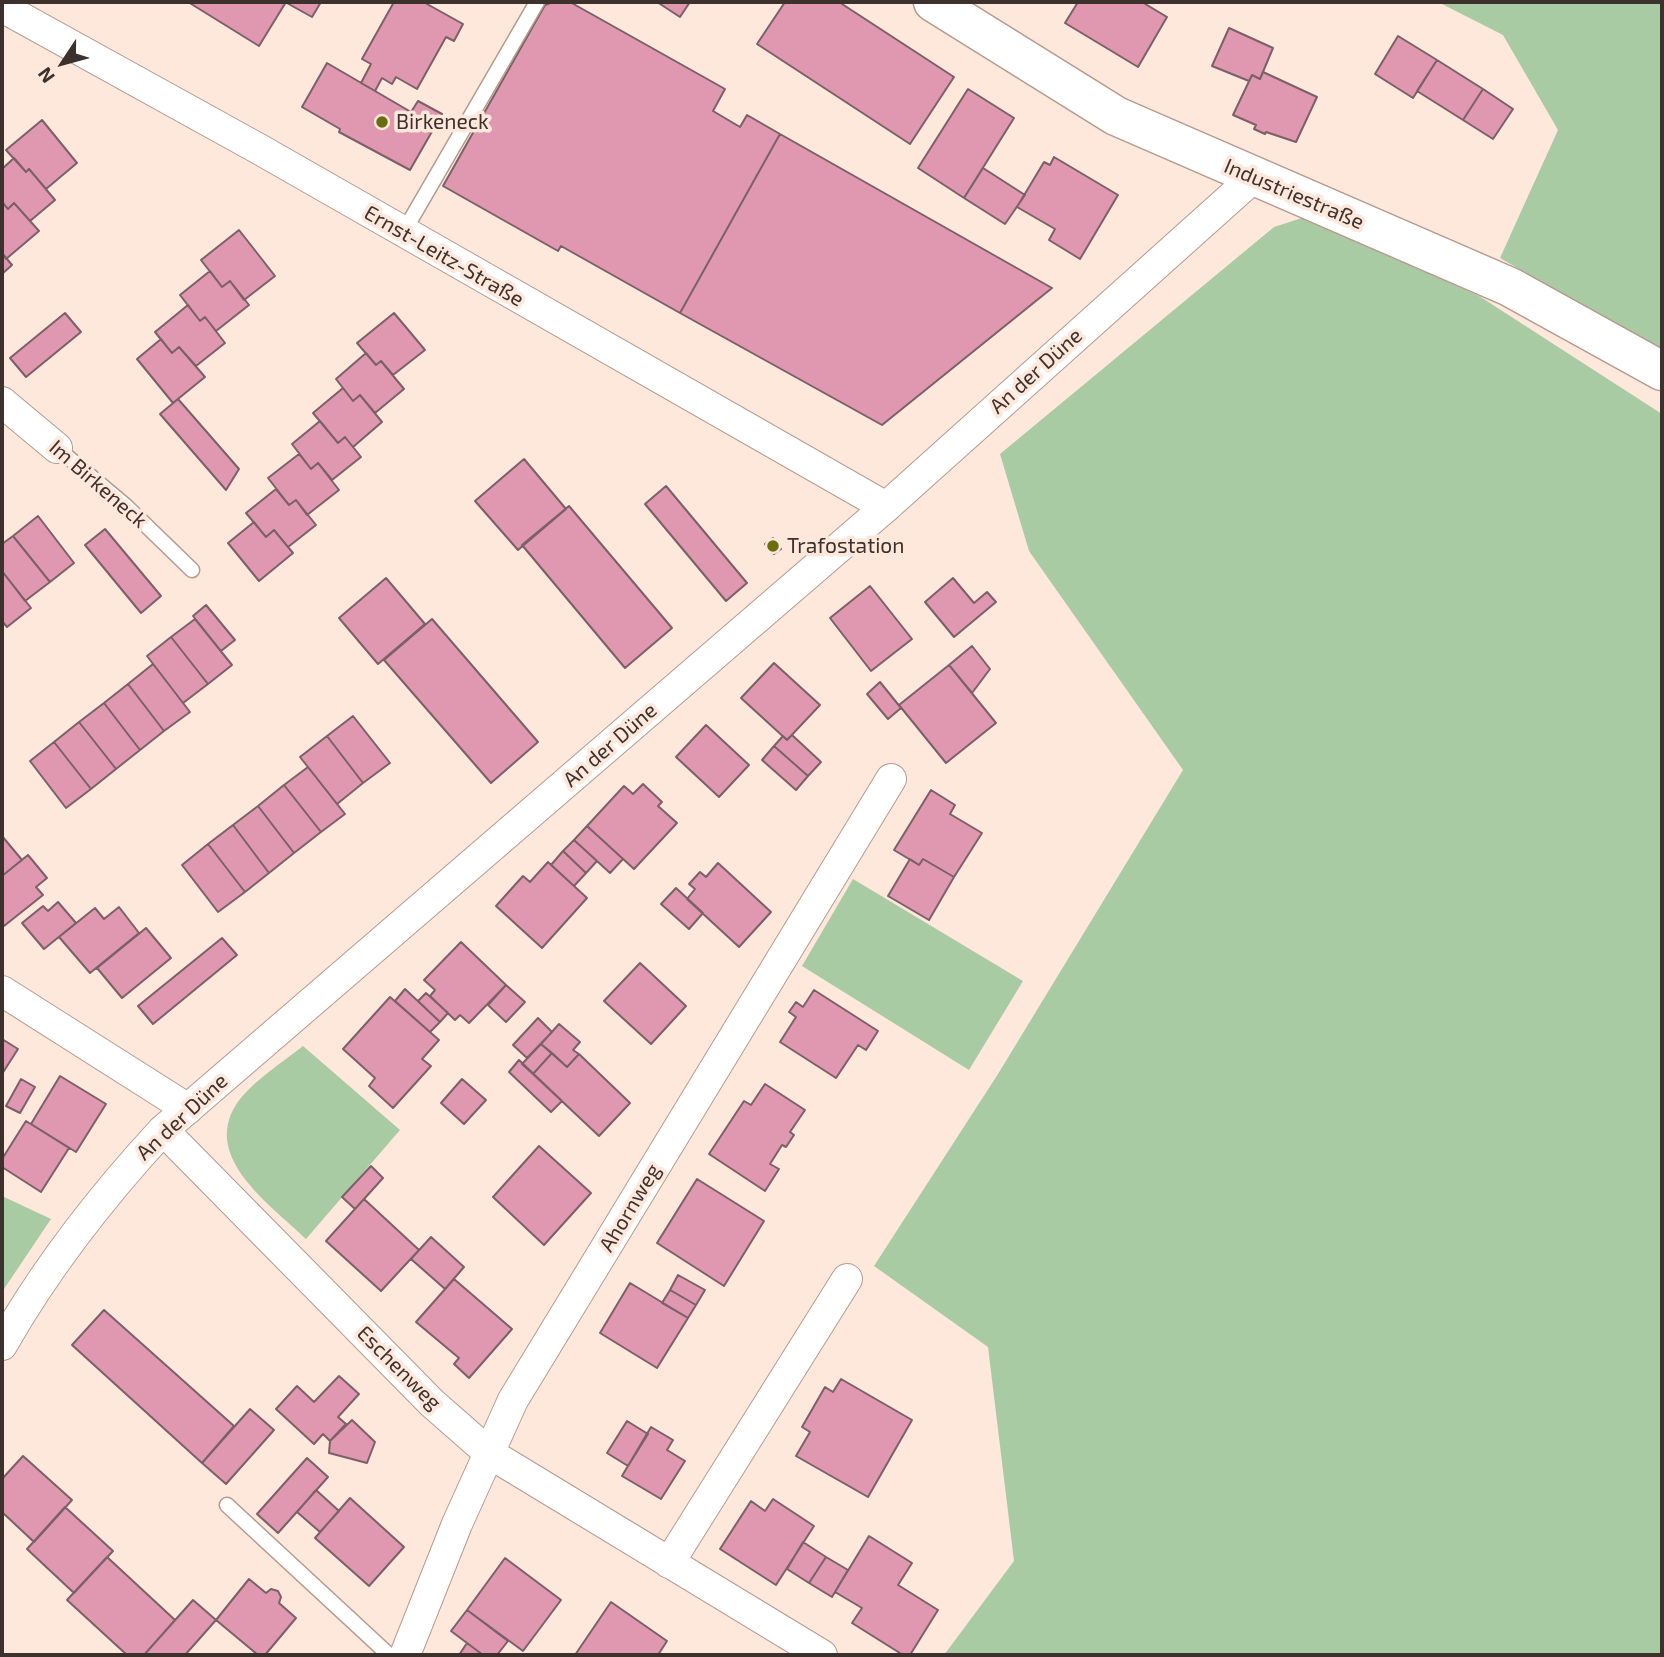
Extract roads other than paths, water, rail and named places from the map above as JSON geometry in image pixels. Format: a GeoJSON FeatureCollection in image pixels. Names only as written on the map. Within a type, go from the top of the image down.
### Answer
{"type":"FeatureCollection","features":[{"type":"Feature","properties":{"kind":"street","name":"Industriestraße"},"geometry":{"type":"LineString","coordinates":[[933,2],[1116,116],[1510,287],[1662,371]]}},
{"type":"Feature","properties":{"kind":"street","name":"Ernst-Leitz-Straße"},"geometry":{"type":"LineString","coordinates":[[2,7],[886,507]]}},
{"type":"Feature","properties":{"kind":"street","name":"An der Düne"},"geometry":{"type":"LineString","coordinates":[[2,1345],[52,1264],[123,1174],[163,1130],[886,507],[1254,177]]}},
{"type":"Feature","properties":{"kind":"street","name":"Im Birkeneck"},"geometry":{"type":"LineString","coordinates":[[2,402],[57,448]]}},
{"type":"Feature","properties":{"kind":"street","name":"Ahornweg"},"geometry":{"type":"LineString","coordinates":[[405,1655],[428,1592],[513,1400],[891,779]]}},
{"type":"Feature","properties":{"kind":"street"},"geometry":{"type":"LineString","coordinates":[[2,991],[188,1109]]}},
{"type":"Feature","properties":{"kind":"street","name":"Eschenweg"},"geometry":{"type":"LineString","coordinates":[[163,1130],[432,1403],[489,1453],[822,1655]]}},
{"type":"Feature","properties":{"kind":"street"},"geometry":{"type":"LineString","coordinates":[[669,1563],[848,1279]]}},
{"type":"Feature","properties":{"kind":"lane"},"geometry":{"type":"LineString","coordinates":[[403,233],[537,2]]}},
{"type":"Feature","properties":{"kind":"lane","name":"Im Birkeneck"},"geometry":{"type":"LineString","coordinates":[[57,448],[126,506],[192,570]]}},
{"type":"Feature","properties":{"kind":"lane"},"geometry":{"type":"LineString","coordinates":[[227,1505],[388,1655]]}},
{"type":"Feature","properties":{"kind":"place","name":"Birkeneck"},"geometry":{"type":"Point","coordinates":[382,122]}},
{"type":"Feature","properties":{"kind":"place","name":"Trafostation"},"geometry":{"type":"Point","coordinates":[773,546]}}]}
